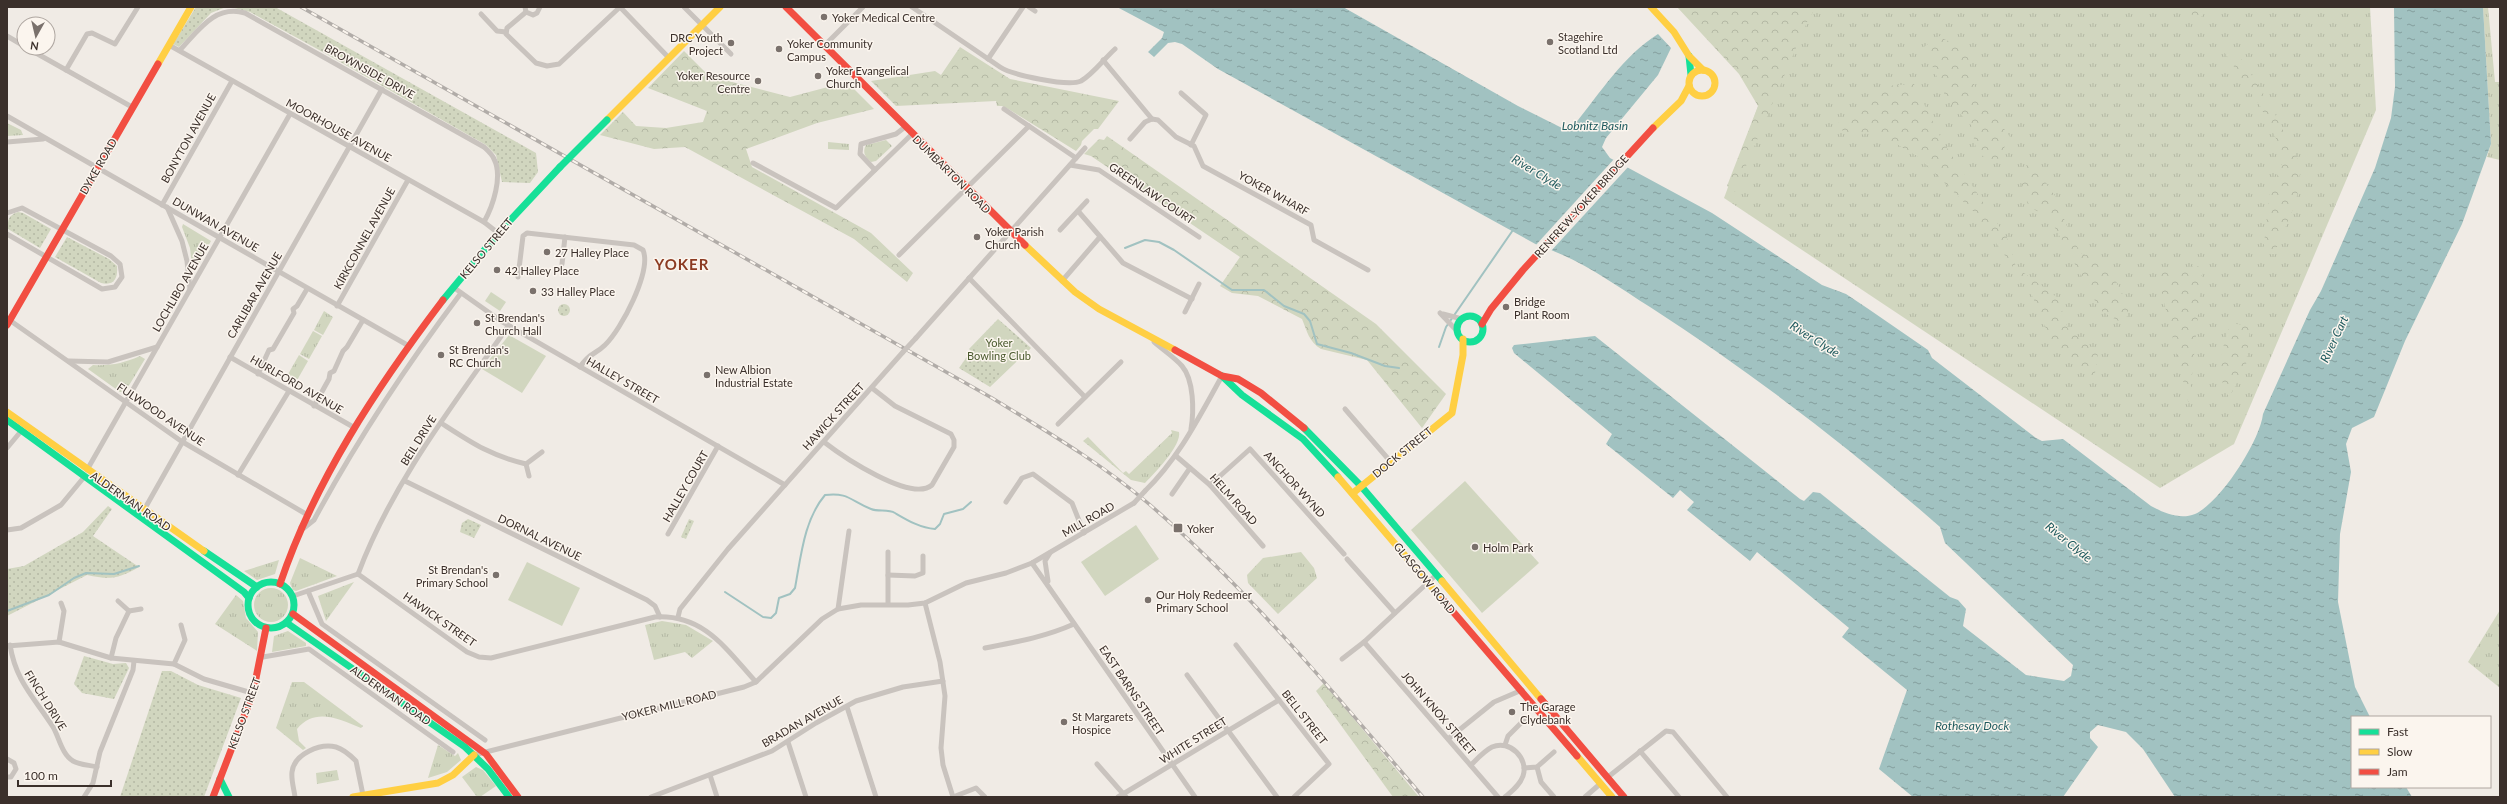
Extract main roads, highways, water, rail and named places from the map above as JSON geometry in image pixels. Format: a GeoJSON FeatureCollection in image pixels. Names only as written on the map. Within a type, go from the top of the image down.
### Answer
{"type":"FeatureCollection","features":[{"type":"Feature","properties":{"kind":"water"},"geometry":{"type":"Polygon","coordinates":[[[1117,7],[1343,7],[1518,106],[1564,129],[1575,124],[1603,87],[1623,64],[1658,34],[1671,48],[1658,75],[1606,138],[1602,147],[1610,158],[1712,213],[1822,285],[1846,294],[1928,350],[1932,358],[2036,438],[2042,441],[2063,439],[2151,506],[2172,515],[2189,516],[2205,508],[2216,498],[2227,485],[2247,455],[2255,439],[2263,414],[2310,310],[2321,291],[2375,168],[2391,118],[2395,87],[2394,7],[2483,7],[2491,144],[2462,224],[2405,341],[2374,417],[2352,428],[2346,444],[2351,472],[2340,534],[2338,602],[2355,687],[2370,716],[2351,716],[2351,788],[2407,788],[2412,797],[2175,797],[2143,749],[2126,732],[2098,725],[2090,732],[2090,738],[2098,747],[2063,797],[1913,797],[1879,769],[1907,690],[1842,637],[1849,628],[1757,552],[1750,561],[1687,510],[1694,502],[1680,490],[1673,498],[1606,444],[1612,434],[1514,353],[1512,348],[1514,345],[1595,336],[1800,499],[1804,501],[1813,492],[1820,493],[1950,597],[1958,600],[1966,609],[1963,626],[2026,675],[2064,681],[2071,676],[2073,665],[1945,543],[1940,527],[1871,468],[1763,385],[1688,332],[1610,281],[1554,251],[1539,246],[1218,69],[1182,44],[1175,42],[1168,43],[1154,57],[1148,52],[1162,38],[1164,32],[1117,7]]]}},
{"type":"Feature","properties":{"kind":"waterway"},"geometry":{"type":"LineString","coordinates":[[1439,347],[1446,327],[1513,230]]}},
{"type":"Feature","properties":{"kind":"waterway"},"geometry":{"type":"LineString","coordinates":[[1125,248],[1145,240],[1159,242],[1174,250],[1232,290],[1264,290],[1284,306],[1304,314],[1310,321],[1317,344],[1351,353],[1385,366],[1399,368]]}},
{"type":"Feature","properties":{"kind":"waterway"},"geometry":{"type":"LineString","coordinates":[[725,592],[763,617],[771,618],[776,613],[779,598],[790,594],[795,588],[804,539],[812,516],[825,495],[833,494],[844,496],[871,509],[892,512],[919,525],[935,529],[940,524],[944,514],[963,509],[971,502]]}},
{"type":"Feature","properties":{"kind":"waterway"},"geometry":{"type":"LineString","coordinates":[[7,611],[49,595],[74,578],[86,573],[114,574],[139,566]]}},
{"type":"Feature","properties":{"kind":"railway"},"geometry":{"type":"LineString","coordinates":[[301,7],[992,398],[1053,435],[1112,475],[1149,504],[1258,608],[1292,645],[1423,797]]}},
{"type":"Feature","properties":{"kind":"place","name":"Yoker Medical Centre"},"geometry":{"type":"Point","coordinates":[824,17]}},
{"type":"Feature","properties":{"kind":"place","name":"Stagehire Scotland Ltd"},"geometry":{"type":"Point","coordinates":[1550,42]}},
{"type":"Feature","properties":{"kind":"place","name":"DRC Youth Project"},"geometry":{"type":"Point","coordinates":[731,43]}},
{"type":"Feature","properties":{"kind":"place","name":"Yoker Community Campus"},"geometry":{"type":"Point","coordinates":[779,49]}},
{"type":"Feature","properties":{"kind":"place","name":"Yoker Evangelical Church"},"geometry":{"type":"Point","coordinates":[818,76]}},
{"type":"Feature","properties":{"kind":"place","name":"Yoker Resource Centre"},"geometry":{"type":"Point","coordinates":[758,81]}},
{"type":"Feature","properties":{"kind":"place","name":"Yoker Parish Church"},"geometry":{"type":"Point","coordinates":[977,237]}},
{"type":"Feature","properties":{"kind":"place","name":"27 Halley Place"},"geometry":{"type":"Point","coordinates":[547,252]}},
{"type":"Feature","properties":{"kind":"place","name":"42 Halley Place"},"geometry":{"type":"Point","coordinates":[497,270]}},
{"type":"Feature","properties":{"kind":"place","name":"33 Halley Place"},"geometry":{"type":"Point","coordinates":[533,291]}},
{"type":"Feature","properties":{"kind":"place","name":"Bridge Plant Room"},"geometry":{"type":"Point","coordinates":[1506,307]}},
{"type":"Feature","properties":{"kind":"place","name":"St Brendan's Church Hall"},"geometry":{"type":"Point","coordinates":[477,323]}},
{"type":"Feature","properties":{"kind":"place","name":"St Brendan's RC Church"},"geometry":{"type":"Point","coordinates":[441,355]}},
{"type":"Feature","properties":{"kind":"place","name":"New Albion Industrial Estate"},"geometry":{"type":"Point","coordinates":[707,375]}},
{"type":"Feature","properties":{"kind":"place","name":"Yoker"},"geometry":{"type":"Point","coordinates":[1178,528]}},
{"type":"Feature","properties":{"kind":"place","name":"Holm Park"},"geometry":{"type":"Point","coordinates":[1475,547]}},
{"type":"Feature","properties":{"kind":"place","name":"St Brendan's Primary School"},"geometry":{"type":"Point","coordinates":[496,575]}},
{"type":"Feature","properties":{"kind":"place","name":"Our Holy Redeemer Primary School"},"geometry":{"type":"Point","coordinates":[1148,600]}},
{"type":"Feature","properties":{"kind":"place","name":"The Garage Clydebank"},"geometry":{"type":"Point","coordinates":[1512,712]}},
{"type":"Feature","properties":{"kind":"place","name":"St Margarets Hospice"},"geometry":{"type":"Point","coordinates":[1064,722]}},
{"type":"Feature","properties":{"kind":"district","name":"YOKER"},"geometry":{"type":"Point","coordinates":[682,264]}},
{"type":"Feature","properties":{"kind":"water label","name":"Lobnitz Basin"},"geometry":{"type":"Point","coordinates":[1595,125]}},
{"type":"Feature","properties":{"kind":"water label","name":"River Clyde"},"geometry":{"type":"Point","coordinates":[1537,172]}},
{"type":"Feature","properties":{"kind":"water label","name":"River Clyde"},"geometry":{"type":"Point","coordinates":[1815,339]}},
{"type":"Feature","properties":{"kind":"water label","name":"River Cart"},"geometry":{"type":"Point","coordinates":[2334,339]}},
{"type":"Feature","properties":{"kind":"water label","name":"River Clyde"},"geometry":{"type":"Point","coordinates":[2069,542]}},
{"type":"Feature","properties":{"kind":"water label","name":"Rothesay Dock"},"geometry":{"type":"Point","coordinates":[1972,725]}},
{"type":"Feature","properties":{"kind":"park label","name":"Yoker Bowling Club"},"geometry":{"type":"Point","coordinates":[999,348]}}]}
